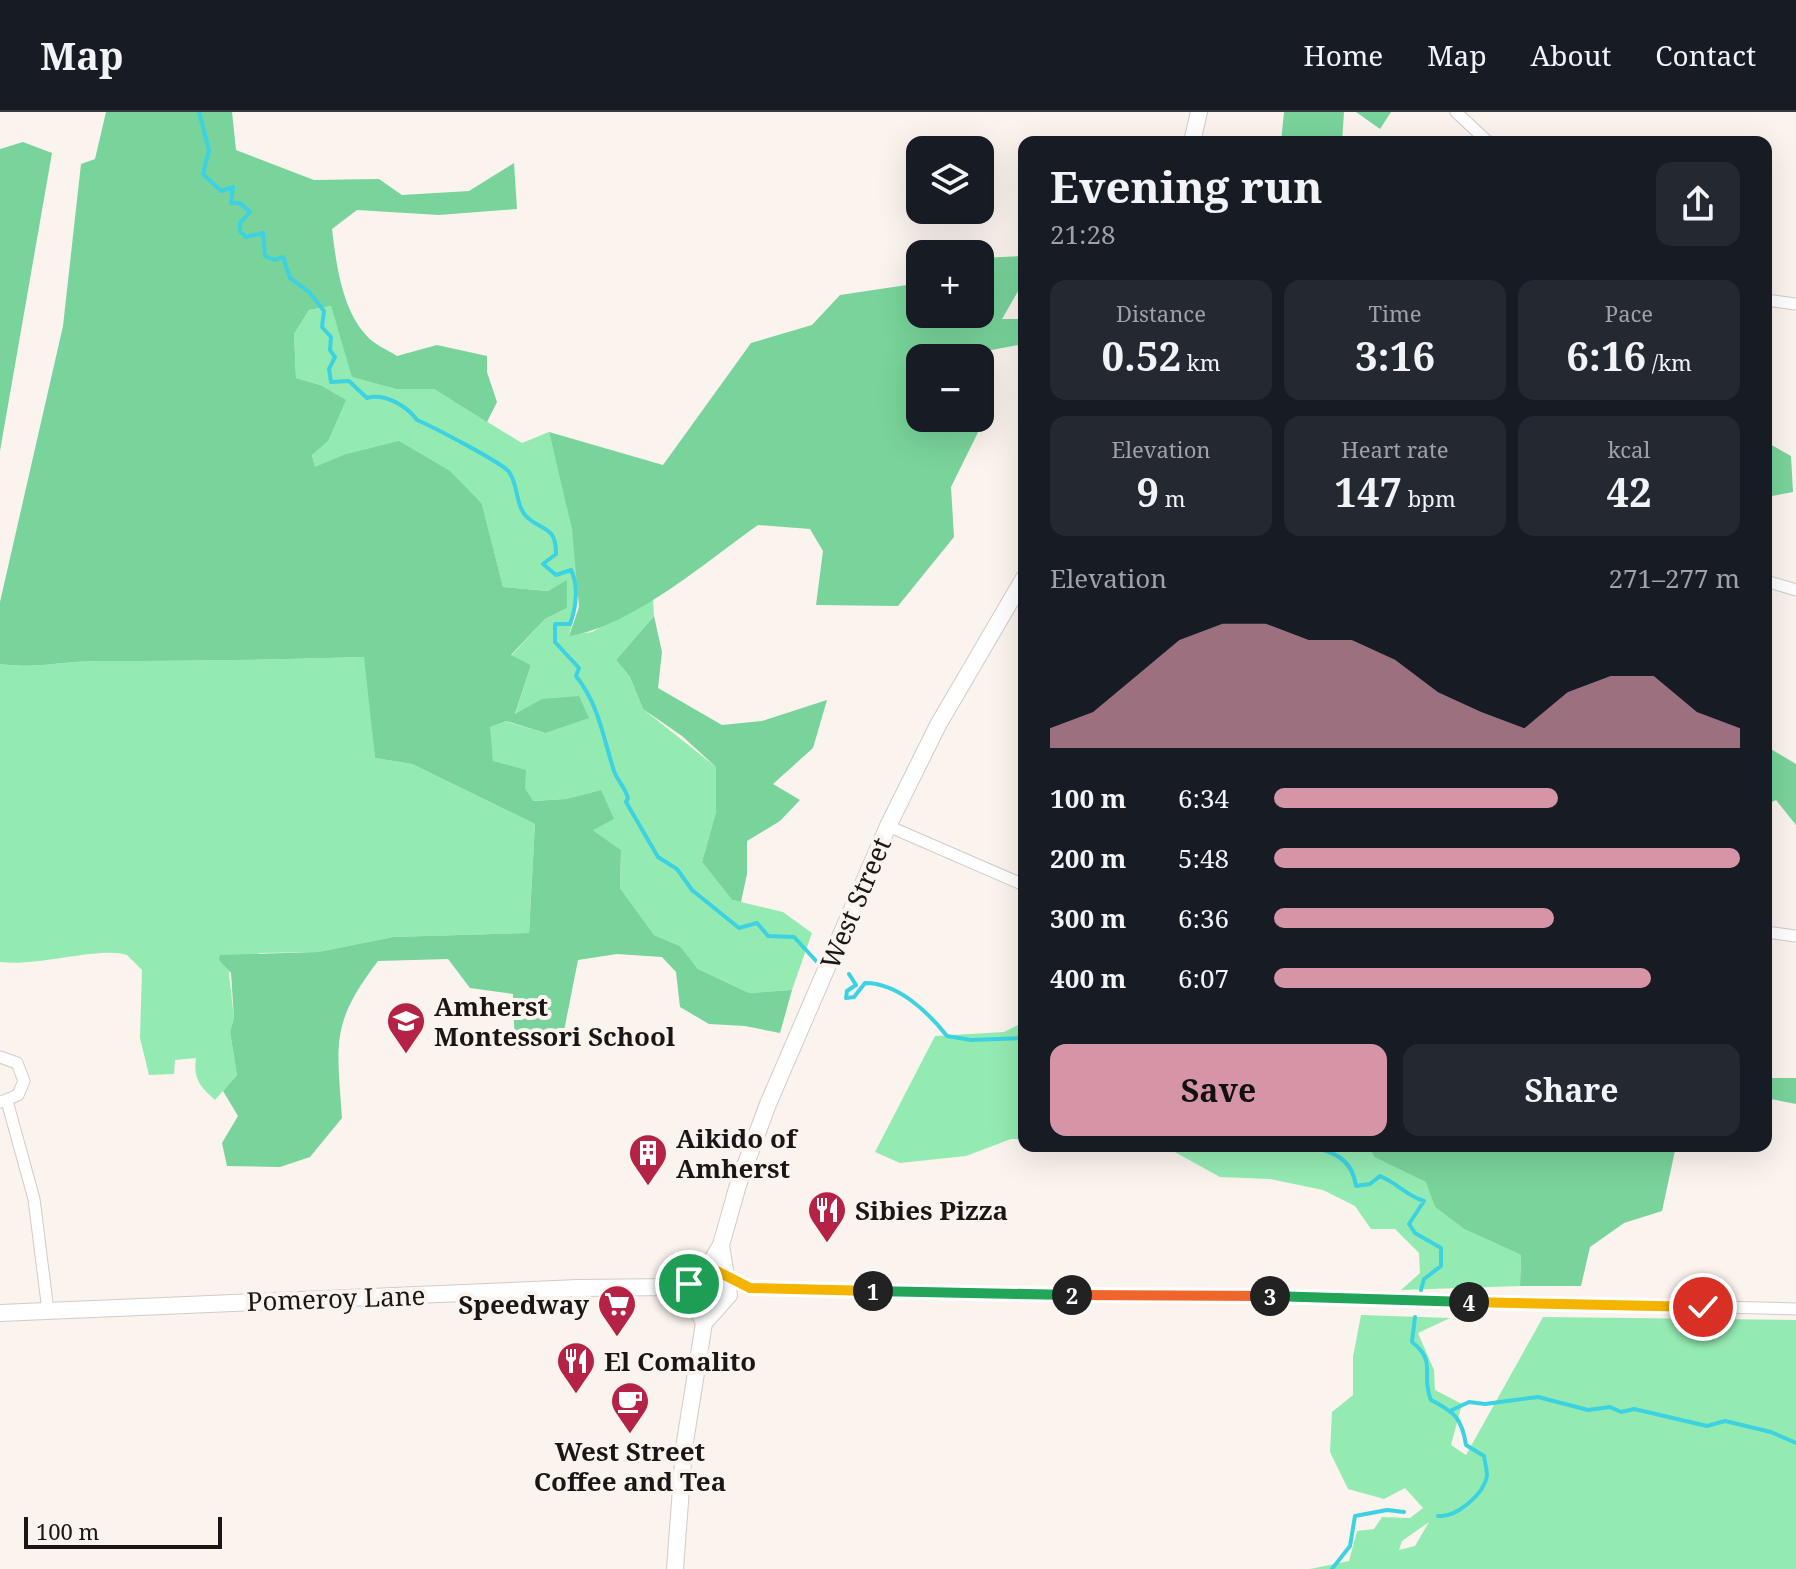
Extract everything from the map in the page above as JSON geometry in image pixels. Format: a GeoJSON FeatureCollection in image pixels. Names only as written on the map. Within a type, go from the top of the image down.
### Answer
{"type":"FeatureCollection","features":[{"type":"Feature","properties":{"kind":"main road"},"geometry":{"type":"LineString","coordinates":[[1193,136],[1199,112]]}},
{"type":"Feature","properties":{"kind":"main road","name":"West Street"},"geometry":{"type":"LineString","coordinates":[[698,1271],[721,1245],[738,1185],[768,1104],[888,826],[938,725],[1018,588]]}},
{"type":"Feature","properties":{"kind":"main road","name":"West Street"},"geometry":{"type":"LineString","coordinates":[[721,1245],[730,1288],[722,1303]]}},
{"type":"Feature","properties":{"kind":"main road"},"geometry":{"type":"LineString","coordinates":[[704,1323],[689,1284],[698,1271],[716,1268],[727,1276]]}},
{"type":"Feature","properties":{"kind":"main road","name":"Pomeroy Lane"},"geometry":{"type":"LineString","coordinates":[[0,1313],[672,1287],[698,1271]]}},
{"type":"Feature","properties":{"kind":"main road"},"geometry":{"type":"LineString","coordinates":[[672,1287],[708,1309],[722,1303]]}},
{"type":"Feature","properties":{"kind":"main road"},"geometry":{"type":"LineString","coordinates":[[675,1569],[684,1448],[704,1323],[722,1303]]}},
{"type":"Feature","properties":{"kind":"street"},"geometry":{"type":"LineString","coordinates":[[1456,112],[1482,136]]}},
{"type":"Feature","properties":{"kind":"street"},"geometry":{"type":"LineString","coordinates":[[1772,301],[1796,304]]}},
{"type":"Feature","properties":{"kind":"street"},"geometry":{"type":"LineString","coordinates":[[1772,583],[1796,590]]}},
{"type":"Feature","properties":{"kind":"street"},"geometry":{"type":"LineString","coordinates":[[888,826],[1018,882]]}},
{"type":"Feature","properties":{"kind":"street"},"geometry":{"type":"LineString","coordinates":[[1772,933],[1796,936]]}},
{"type":"Feature","properties":{"kind":"street"},"geometry":{"type":"LineString","coordinates":[[0,1057],[17,1063],[24,1077],[20,1092],[4,1101],[34,1199],[48,1311]]}},
{"type":"Feature","properties":{"kind":"street"},"geometry":{"type":"LineString","coordinates":[[727,1276],[750,1288],[976,1294],[1248,1295],[1796,1309]]}},
{"type":"Feature","properties":{"kind":"street"},"geometry":{"type":"LineString","coordinates":[[722,1303],[750,1288]]}},
{"type":"Feature","properties":{"kind":"green space"},"geometry":{"type":"Polygon","coordinates":[[[106,112],[232,112],[236,150],[314,180],[379,179],[402,195],[469,191],[514,163],[517,209],[439,215],[357,210],[332,229],[346,299],[358,324],[373,341],[397,356],[437,345],[487,356],[487,372],[497,402],[487,422],[434,389],[396,389],[352,377],[331,306],[309,310],[294,334],[296,378],[320,385],[346,400],[328,441],[312,455],[315,467],[343,455],[399,441],[450,471],[482,504],[503,587],[548,591],[567,580],[567,608],[545,619],[511,655],[531,665],[515,714],[542,699],[579,696],[589,718],[545,733],[506,721],[490,727],[493,761],[526,770],[525,788],[533,801],[566,799],[601,790],[614,819],[593,830],[621,850],[620,888],[654,935],[680,946],[698,969],[749,993],[792,990],[780,1033],[745,1026],[709,1024],[680,1007],[676,972],[662,957],[617,954],[578,960],[561,1046],[515,1049],[513,994],[470,988],[448,959],[378,961],[351,1002],[340,1035],[342,1118],[310,1157],[280,1167],[227,1166],[222,1143],[238,1116],[223,1091],[237,1075],[230,1032],[234,1018],[231,973],[219,960],[220,955],[318,952],[393,937],[529,933],[535,824],[412,764],[375,758],[364,657],[98,661],[25,666],[0,664],[0,602],[63,326],[81,164],[95,159],[106,112]]]}},
{"type":"Feature","properties":{"kind":"green space"},"geometry":{"type":"Polygon","coordinates":[[[1284,112],[1344,112],[1342,136],[1282,136],[1284,112]]]}},
{"type":"Feature","properties":{"kind":"green space"},"geometry":{"type":"Polygon","coordinates":[[[1356,112],[1391,112],[1380,129],[1356,112]]]}},
{"type":"Feature","properties":{"kind":"green space"},"geometry":{"type":"Polygon","coordinates":[[[23,142],[52,153],[0,451],[0,149],[23,142]]]}},
{"type":"Feature","properties":{"kind":"green space"},"geometry":{"type":"Polygon","coordinates":[[[1018,256],[1018,291],[1002,319],[1018,319],[1018,345],[994,350],[994,344],[906,344],[906,432],[978,432],[951,487],[954,537],[898,606],[816,605],[823,551],[810,529],[758,525],[643,606],[618,620],[569,636],[579,607],[572,529],[549,432],[663,465],[751,343],[812,325],[840,295],[906,285],[906,328],[994,328],[994,257],[1018,256]]]}},
{"type":"Feature","properties":{"kind":"green space"},"geometry":{"type":"Polygon","coordinates":[[[331,306],[353,377],[396,389],[434,389],[522,443],[549,432],[568,507],[576,560],[575,611],[569,635],[592,632],[653,598],[654,616],[616,660],[630,677],[643,709],[716,767],[716,812],[702,862],[732,900],[783,912],[812,933],[792,990],[749,993],[698,969],[680,946],[654,935],[620,888],[621,850],[593,830],[601,790],[566,799],[532,801],[525,788],[493,761],[489,727],[505,721],[545,733],[515,715],[531,665],[511,656],[545,619],[567,608],[567,581],[548,591],[503,587],[482,504],[343,455],[315,468],[312,455],[328,440],[320,385],[296,378],[294,334],[309,310],[331,306]]]}},
{"type":"Feature","properties":{"kind":"green space"},"geometry":{"type":"Polygon","coordinates":[[[1772,445],[1791,456],[1793,492],[1772,496],[1772,445]]]}},
{"type":"Feature","properties":{"kind":"green space"},"geometry":{"type":"Polygon","coordinates":[[[654,616],[662,652],[658,688],[722,725],[762,721],[827,700],[813,748],[773,784],[800,800],[780,821],[747,841],[747,874],[741,902],[732,900],[702,862],[716,812],[716,767],[682,736],[643,709],[630,677],[616,660],[654,616]]]}},
{"type":"Feature","properties":{"kind":"green space"},"geometry":{"type":"Polygon","coordinates":[[[365,657],[375,758],[412,764],[535,824],[529,933],[393,937],[318,952],[260,953],[228,965],[234,1018],[230,1032],[237,1075],[215,1100],[199,1082],[196,1058],[175,1060],[174,1074],[149,1075],[140,1038],[142,970],[127,955],[101,953],[32,962],[0,962],[0,664],[25,666],[98,661],[365,657]]]}},
{"type":"Feature","properties":{"kind":"green space"},"geometry":{"type":"Polygon","coordinates":[[[1772,750],[1796,764],[1796,825],[1776,800],[1772,802],[1772,750]]]}},
{"type":"Feature","properties":{"kind":"green space"},"geometry":{"type":"Polygon","coordinates":[[[1018,1025],[1018,1139],[966,1156],[900,1163],[875,1152],[935,1036],[1004,1032],[1018,1025]]]}},
{"type":"Feature","properties":{"kind":"green space"},"geometry":{"type":"Polygon","coordinates":[[[1772,1078],[1796,1078],[1796,1104],[1772,1099],[1772,1078]]]}},
{"type":"Feature","properties":{"kind":"green space"},"geometry":{"type":"Polygon","coordinates":[[[1175,1152],[1372,1152],[1374,1157],[1427,1182],[1435,1207],[1464,1229],[1521,1255],[1520,1286],[1401,1290],[1420,1273],[1419,1253],[1395,1229],[1371,1229],[1355,1206],[1323,1190],[1270,1179],[1220,1177],[1175,1152]]]}},
{"type":"Feature","properties":{"kind":"green space"},"geometry":{"type":"Polygon","coordinates":[[[1372,1152],[1675,1152],[1662,1211],[1624,1223],[1590,1247],[1581,1286],[1520,1286],[1521,1255],[1464,1229],[1435,1207],[1426,1182],[1374,1157],[1372,1152]]]}},
{"type":"Feature","properties":{"kind":"green space"},"geometry":{"type":"Polygon","coordinates":[[[1361,1315],[1450,1318],[1418,1333],[1434,1370],[1435,1390],[1462,1404],[1451,1445],[1466,1455],[1543,1317],[1796,1320],[1796,1569],[1310,1569],[1349,1561],[1357,1531],[1374,1529],[1382,1517],[1410,1518],[1423,1508],[1405,1488],[1384,1499],[1348,1489],[1330,1452],[1332,1412],[1353,1395],[1353,1357],[1361,1315]],[[1429,1522],[1402,1541],[1399,1550],[1415,1546],[1429,1522]]]}},
{"type":"Feature","properties":{"kind":"waterway"},"geometry":{"type":"LineString","coordinates":[[199,112],[209,150],[203,174],[221,191],[233,187],[231,203],[240,203],[250,212],[240,223],[240,231],[246,237],[263,233],[265,256],[275,260],[283,257],[290,278],[309,292],[324,311],[322,327],[331,337],[330,350],[335,357],[329,369],[331,382],[349,381],[367,398],[381,397],[395,402],[417,420],[504,467],[512,478],[524,513],[551,534],[556,554],[543,564],[556,575],[571,570],[576,590],[570,624],[555,624],[555,642],[579,668],[576,676],[595,710],[614,771],[628,798],[626,802],[658,857],[677,869],[692,890],[739,928],[757,923],[768,936],[794,937],[818,963]]}},
{"type":"Feature","properties":{"kind":"waterway"},"geometry":{"type":"LineString","coordinates":[[849,974],[856,985],[847,991],[846,998],[854,997],[865,983],[877,984],[911,1000],[947,1036],[971,1040],[1018,1038]]}},
{"type":"Feature","properties":{"kind":"waterway"},"geometry":{"type":"LineString","coordinates":[[1328,1152],[1346,1163],[1356,1186],[1370,1184],[1380,1176],[1424,1201],[1409,1224],[1415,1233],[1441,1248],[1441,1266],[1424,1279],[1421,1290]]}},
{"type":"Feature","properties":{"kind":"waterway"},"geometry":{"type":"LineString","coordinates":[[1415,1317],[1412,1342],[1420,1349],[1427,1363],[1431,1400],[1456,1417],[1466,1445],[1484,1456],[1487,1471],[1481,1490],[1468,1504],[1453,1513],[1438,1516]]}},
{"type":"Feature","properties":{"kind":"waterway"},"geometry":{"type":"LineString","coordinates":[[1452,1410],[1469,1402],[1485,1404],[1538,1397],[1588,1410],[1610,1407],[1621,1412],[1634,1409],[1707,1426],[1725,1421],[1771,1432],[1796,1443]]}},
{"type":"Feature","properties":{"kind":"waterway"},"geometry":{"type":"LineString","coordinates":[[1332,1569],[1350,1546],[1355,1516],[1387,1510],[1404,1512]]}},
{"type":"Feature","properties":{"kind":"place","name":"Amherst Montessori School"},"geometry":{"type":"Point","coordinates":[406,1055]}},
{"type":"Feature","properties":{"kind":"place","name":"Aikido of Amherst"},"geometry":{"type":"Point","coordinates":[648,1187]}},
{"type":"Feature","properties":{"kind":"place","name":"Sibies Pizza"},"geometry":{"type":"Point","coordinates":[827,1244]}},
{"type":"Feature","properties":{"kind":"place","name":"Speedway"},"geometry":{"type":"Point","coordinates":[617,1338]}},
{"type":"Feature","properties":{"kind":"place","name":"El Comalito"},"geometry":{"type":"Point","coordinates":[576,1395]}},
{"type":"Feature","properties":{"kind":"place","name":"West Street Coffee and Tea"},"geometry":{"type":"Point","coordinates":[630,1435]}},
{"type":"Feature","properties":{"kind":"route"},"geometry":{"type":"LineString","coordinates":[[689,1284],[696,1272],[709,1267],[750,1288],[976,1294],[1248,1295],[1703,1307]]}}]}
